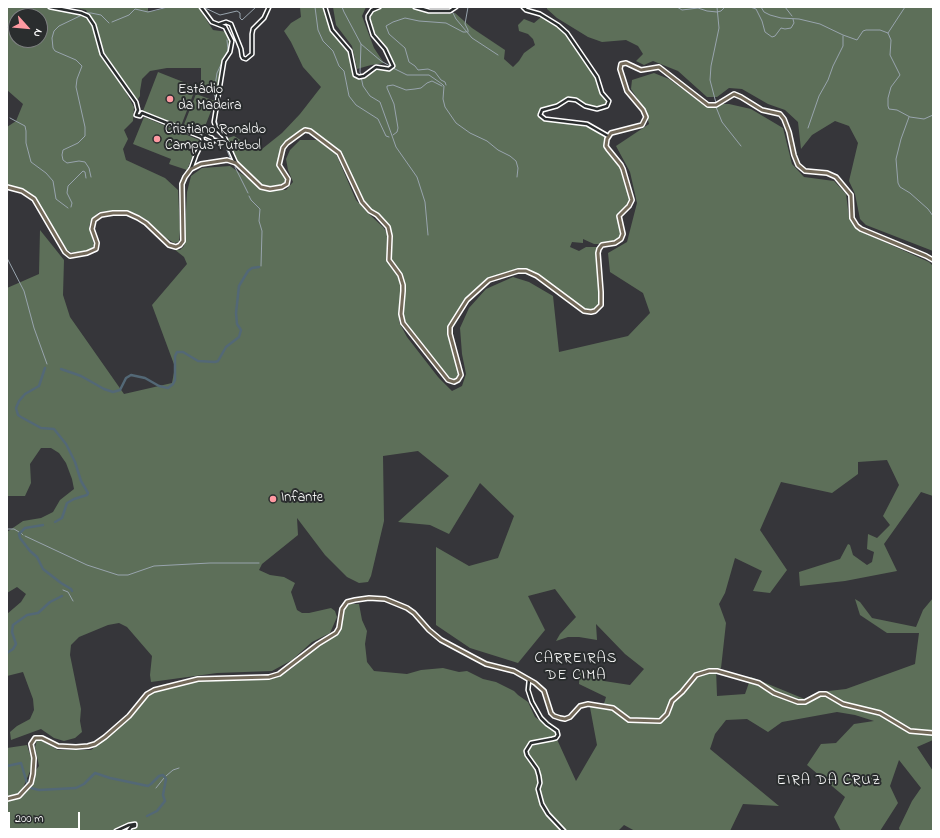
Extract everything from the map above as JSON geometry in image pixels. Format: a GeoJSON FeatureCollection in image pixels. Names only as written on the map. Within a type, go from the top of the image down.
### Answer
{"type":"FeatureCollection","features":[{"type":"Feature","properties":{"kind":"main road"},"geometry":{"type":"LineString","coordinates":[[7,187],[22,190],[34,199],[65,252],[70,256],[94,251],[97,243],[92,229],[94,220],[101,215],[113,213],[127,213],[138,218],[146,223],[170,245],[176,247],[183,241],[182,184],[191,169],[198,165],[227,160],[236,163],[262,187],[270,189],[282,187],[287,184],[288,179],[279,165],[282,152],[287,143],[305,130],[310,131],[335,149],[342,159],[365,207],[378,215],[388,228],[390,236],[389,260],[400,275],[404,291],[401,314],[403,323],[448,380],[454,382],[458,380],[461,375],[450,334],[450,327],[467,300],[489,280],[518,271],[526,271],[537,276],[584,311],[591,312],[598,309],[601,305],[602,298],[598,253],[599,249],[602,246],[615,243],[621,239],[623,234],[619,216],[629,206],[632,200],[621,165],[606,146],[608,136],[611,133],[642,125],[646,117],[643,110],[627,91],[620,68],[621,64],[624,63],[641,70],[659,68],[705,104],[710,106],[716,106],[732,95],[737,95],[762,110],[778,113],[783,116],[798,165],[805,171],[827,173],[836,177],[851,195],[852,218],[859,228],[933,260]]}},
{"type":"Feature","properties":{"kind":"main road"},"geometry":{"type":"LineString","coordinates":[[7,799],[19,796],[31,783],[34,758],[31,744],[35,738],[42,738],[58,746],[88,746],[95,744],[105,737],[129,716],[147,694],[154,690],[198,679],[269,677],[279,674],[318,644],[336,633],[339,628],[342,609],[345,604],[350,601],[378,598],[407,608],[441,640],[486,664],[514,671],[530,680],[543,689],[547,697],[550,711],[554,716],[560,718],[570,717],[580,706],[588,704],[597,707],[613,708],[629,720],[660,721],[667,714],[672,701],[682,692],[696,675],[709,671],[717,671],[759,683],[774,693],[798,702],[805,702],[820,694],[826,694],[840,703],[880,713],[910,731],[933,733]]}},
{"type":"Feature","properties":{"kind":"street"},"geometry":{"type":"LineString","coordinates":[[50,7],[83,13],[90,18],[94,25],[102,54],[136,102],[138,110],[136,113],[137,116],[141,116],[142,113]]}},
{"type":"Feature","properties":{"kind":"street"},"geometry":{"type":"LineString","coordinates":[[201,7],[212,22],[225,27],[232,41],[230,52],[224,61],[214,122],[216,128],[224,136],[236,163]]}},
{"type":"Feature","properties":{"kind":"street"},"geometry":{"type":"LineString","coordinates":[[219,24],[226,22],[231,24],[242,56],[246,59],[252,54],[253,29],[260,23],[269,7]]}},
{"type":"Feature","properties":{"kind":"street"},"geometry":{"type":"LineString","coordinates":[[325,7],[332,30],[350,51],[355,75],[359,77],[376,67],[387,69],[392,67],[385,49],[373,35],[368,19],[368,16],[372,10],[379,7]]}},
{"type":"Feature","properties":{"kind":"street"},"geometry":{"type":"LineString","coordinates":[[415,7],[429,11],[454,9]]}},
{"type":"Feature","properties":{"kind":"street"},"geometry":{"type":"LineString","coordinates":[[523,7],[526,10],[540,14],[567,33],[597,77],[602,92],[609,101],[607,106],[597,109],[585,106],[576,100],[568,99],[557,106],[542,110],[540,116],[544,119],[587,124],[608,136]]}},
{"type":"Feature","properties":{"kind":"street"},"geometry":{"type":"LineString","coordinates":[[138,110],[141,110],[142,113],[202,137],[205,135],[211,137],[213,140],[227,142]]}},
{"type":"Feature","properties":{"kind":"street"},"geometry":{"type":"LineString","coordinates":[[191,169],[203,141],[202,137]]}},
{"type":"Feature","properties":{"kind":"street"},"geometry":{"type":"LineString","coordinates":[[203,141],[211,143],[213,140]]}},
{"type":"Feature","properties":{"kind":"street"},"geometry":{"type":"LineString","coordinates":[[530,680],[528,690],[532,702],[541,718],[557,731],[558,734],[556,738],[531,743],[526,750],[537,769],[540,783],[538,789],[542,804],[548,814],[564,831]]}},
{"type":"Feature","properties":{"kind":"street"},"geometry":{"type":"LineString","coordinates":[[116,831],[128,825],[135,824],[135,826],[131,827],[128,831]]}},
{"type":"Feature","properties":{"kind":"green space"},"geometry":{"type":"Polygon","coordinates":[[[7,7],[50,7],[81,13],[90,18],[86,10],[71,7],[148,7],[148,11],[154,11],[170,7],[198,7],[213,30],[228,32],[232,41],[230,52],[220,81],[219,99],[201,84],[201,68],[167,68],[150,71],[142,79],[140,96],[136,102],[118,78],[134,107],[133,121],[124,130],[128,139],[123,149],[126,160],[165,178],[178,190],[180,229],[179,242],[174,243],[166,238],[147,220],[134,213],[112,211],[99,212],[92,219],[89,226],[94,245],[90,251],[79,254],[71,252],[63,247],[36,198],[16,187],[7,188],[7,127],[16,121],[23,104],[7,90],[7,7]]]}},
{"type":"Feature","properties":{"kind":"green space"},"geometry":{"type":"Polygon","coordinates":[[[300,7],[325,7],[332,30],[350,51],[354,71],[357,77],[364,76],[376,67],[387,69],[394,65],[390,53],[373,30],[369,16],[373,10],[383,7],[409,7],[430,13],[455,13],[472,28],[505,50],[504,59],[513,67],[524,53],[535,45],[533,39],[528,34],[519,31],[518,25],[524,19],[534,23],[540,18],[541,15],[565,31],[598,78],[601,95],[608,104],[607,108],[604,110],[598,111],[586,108],[580,104],[570,101],[558,108],[543,113],[540,116],[546,120],[588,127],[611,139],[606,142],[607,146],[621,165],[632,200],[621,213],[620,224],[623,234],[621,239],[610,244],[594,244],[583,239],[583,243],[572,242],[570,247],[579,251],[586,247],[601,247],[598,253],[601,302],[595,311],[584,311],[537,276],[522,271],[497,277],[482,285],[467,300],[450,330],[460,372],[460,378],[456,382],[448,380],[402,320],[403,294],[399,322],[407,337],[438,377],[452,391],[462,386],[466,374],[462,354],[460,328],[469,308],[486,289],[513,277],[529,282],[553,296],[559,352],[628,336],[650,313],[643,293],[610,272],[608,253],[627,242],[637,203],[630,172],[616,146],[649,124],[646,112],[631,89],[632,80],[654,73],[669,79],[703,104],[729,104],[751,109],[783,128],[792,164],[804,177],[834,181],[846,194],[849,217],[860,231],[929,262],[933,266],[933,496],[921,492],[884,544],[897,571],[845,581],[800,586],[799,572],[840,559],[848,544],[850,545],[853,555],[867,565],[872,562],[874,552],[867,549],[868,534],[877,538],[890,525],[883,516],[899,485],[887,460],[858,462],[858,474],[832,493],[781,482],[760,530],[787,570],[770,593],[753,591],[762,571],[735,558],[725,593],[719,604],[726,623],[721,668],[716,669],[717,696],[745,694],[751,677],[807,700],[820,692],[846,689],[915,664],[919,633],[887,633],[860,615],[855,599],[860,602],[872,618],[916,627],[923,610],[933,598],[933,740],[917,747],[933,771],[933,831],[900,831],[899,828],[912,801],[921,788],[899,760],[890,786],[898,803],[880,831],[841,831],[834,817],[845,797],[807,765],[821,744],[836,743],[854,724],[874,721],[855,715],[837,712],[782,722],[768,732],[747,719],[726,720],[715,734],[710,749],[779,806],[743,804],[730,831],[635,831],[624,825],[618,831],[7,831],[7,801],[18,798],[29,786],[33,774],[39,766],[35,747],[38,739],[58,750],[91,750],[131,718],[146,697],[152,692],[196,681],[279,677],[321,644],[339,634],[343,609],[348,604],[359,604],[362,620],[367,631],[365,644],[367,662],[374,671],[407,674],[421,670],[443,668],[459,672],[467,671],[483,679],[496,682],[514,691],[528,702],[535,717],[556,732],[555,735],[576,781],[597,745],[589,702],[603,707],[606,697],[579,684],[580,670],[590,670],[604,681],[630,685],[644,669],[625,654],[596,624],[597,640],[568,637],[556,641],[560,634],[576,617],[555,589],[528,596],[545,630],[518,663],[470,648],[436,625],[436,547],[469,566],[498,558],[514,516],[480,483],[449,534],[430,525],[398,522],[449,476],[418,451],[383,456],[384,521],[371,576],[368,582],[359,583],[347,577],[325,555],[297,518],[298,535],[262,564],[259,570],[270,575],[284,577],[295,583],[291,592],[297,610],[302,613],[309,613],[331,608],[335,611],[337,617],[330,633],[312,642],[292,660],[272,671],[217,673],[151,682],[150,675],[152,656],[127,627],[119,623],[108,625],[79,637],[71,645],[70,655],[81,709],[80,721],[82,732],[75,738],[64,741],[54,738],[41,729],[11,740],[10,732],[17,726],[30,719],[34,710],[33,699],[23,672],[7,676],[7,614],[21,602],[26,594],[17,587],[7,593],[7,532],[23,521],[41,518],[53,512],[60,500],[74,489],[66,463],[59,453],[51,448],[41,448],[30,464],[31,483],[25,496],[7,496],[7,288],[39,274],[40,230],[64,260],[63,295],[70,317],[124,394],[172,383],[175,367],[152,305],[187,264],[184,257],[174,249],[180,250],[184,246],[187,192],[191,176],[202,168],[230,166],[265,190],[286,190],[293,182],[288,170],[286,159],[290,150],[300,140],[317,140],[336,154],[356,200],[384,228],[389,238],[388,227],[365,207],[342,159],[335,149],[310,131],[305,131],[287,143],[278,164],[288,181],[282,187],[270,189],[258,185],[240,169],[225,139],[234,136],[247,144],[262,149],[282,133],[300,114],[321,87],[303,67],[284,31],[291,23],[301,17],[300,7]]]}},
{"type":"Feature","properties":{"kind":"green space"},"geometry":{"type":"Polygon","coordinates":[[[333,7],[366,7],[362,16],[374,48],[384,63],[357,69],[352,46],[336,25],[333,7]]]}},
{"type":"Feature","properties":{"kind":"green space"},"geometry":{"type":"Polygon","coordinates":[[[547,7],[933,7],[933,251],[866,225],[860,219],[855,194],[849,181],[858,143],[849,126],[835,121],[812,135],[801,149],[798,122],[785,110],[768,104],[742,89],[729,88],[717,97],[707,97],[678,71],[653,61],[644,65],[636,61],[643,54],[638,46],[626,40],[602,42],[588,37],[557,18],[547,9],[547,7]]]}},
{"type":"Feature","properties":{"kind":"green space","name":"Estádio da Madeira"},"geometry":{"type":"Polygon","coordinates":[[[158,72],[196,87],[181,126],[143,111],[158,72]]]}},
{"type":"Feature","properties":{"kind":"green space"},"geometry":{"type":"Polygon","coordinates":[[[196,94],[215,101],[202,134],[183,127],[196,94]]]}},
{"type":"Feature","properties":{"kind":"green space","name":"Cristiano Ronaldo Campus Futebol"},"geometry":{"type":"Polygon","coordinates":[[[144,117],[199,140],[187,170],[169,164],[171,159],[133,144],[144,117]]]}},
{"type":"Feature","properties":{"kind":"green space"},"geometry":{"type":"Polygon","coordinates":[[[27,745],[33,764],[23,788],[17,794],[7,796],[7,748],[27,745]]]}},
{"type":"Feature","properties":{"kind":"waterway"},"geometry":{"type":"LineString","coordinates":[[112,22],[129,15],[135,9],[148,12],[168,7]]}},
{"type":"Feature","properties":{"kind":"waterway"},"geometry":{"type":"LineString","coordinates":[[203,7],[220,15],[237,11],[240,13],[240,18],[242,20],[256,7]]}},
{"type":"Feature","properties":{"kind":"waterway"},"geometry":{"type":"LineString","coordinates":[[315,7],[318,30],[323,41],[333,51],[339,66],[344,71],[349,96],[356,105],[378,119],[386,136],[389,137]]}},
{"type":"Feature","properties":{"kind":"waterway"},"geometry":{"type":"LineString","coordinates":[[342,7],[361,44],[360,72],[363,86],[370,96],[380,102],[396,147],[417,177],[425,202],[428,235]]}},
{"type":"Feature","properties":{"kind":"waterway"},"geometry":{"type":"LineString","coordinates":[[450,7],[456,19],[472,38],[498,55]]}},
{"type":"Feature","properties":{"kind":"waterway"},"geometry":{"type":"LineString","coordinates":[[468,7],[465,24],[468,32]]}},
{"type":"Feature","properties":{"kind":"waterway"},"geometry":{"type":"LineString","coordinates":[[677,7],[682,10],[698,8],[717,12],[721,11],[725,7]]}},
{"type":"Feature","properties":{"kind":"waterway"},"geometry":{"type":"LineString","coordinates":[[716,103],[710,80],[711,66],[719,28],[717,7]]}},
{"type":"Feature","properties":{"kind":"waterway"},"geometry":{"type":"LineString","coordinates":[[750,7],[756,9],[762,21],[765,32],[772,37],[775,36],[781,28],[791,28],[794,23],[793,19]]}},
{"type":"Feature","properties":{"kind":"waterway"},"geometry":{"type":"LineString","coordinates":[[761,7],[764,12],[770,15],[781,18],[799,19],[820,24],[857,40],[863,31],[866,30],[880,30],[888,33],[891,40],[890,55],[900,75],[891,87],[888,98],[889,109],[897,110],[910,117],[924,119],[933,115]]}},
{"type":"Feature","properties":{"kind":"waterway"},"geometry":{"type":"LineString","coordinates":[[785,7],[792,16]]}},
{"type":"Feature","properties":{"kind":"waterway"},"geometry":{"type":"LineString","coordinates":[[888,33],[905,7]]}},
{"type":"Feature","properties":{"kind":"waterway"},"geometry":{"type":"LineString","coordinates":[[86,13],[101,15],[109,23]]}},
{"type":"Feature","properties":{"kind":"waterway"},"geometry":{"type":"LineString","coordinates":[[82,15],[59,26],[54,31],[52,38],[53,48],[55,51],[76,60],[82,66],[77,79],[76,87],[85,127],[85,136],[78,143],[63,150],[63,160],[67,163],[79,161],[85,162],[89,168],[91,177]]}},
{"type":"Feature","properties":{"kind":"waterway"},"geometry":{"type":"LineString","coordinates":[[446,85],[435,72],[428,69],[418,70],[409,62],[405,48],[389,34],[386,26],[405,18],[419,21],[446,23],[463,32],[466,32]]}},
{"type":"Feature","properties":{"kind":"waterway"},"geometry":{"type":"LineString","coordinates":[[808,128],[819,96],[843,46],[843,36]]}},
{"type":"Feature","properties":{"kind":"waterway"},"geometry":{"type":"LineString","coordinates":[[216,101],[214,92],[217,73],[228,50],[227,40]]}},
{"type":"Feature","properties":{"kind":"waterway"},"geometry":{"type":"LineString","coordinates":[[361,44],[381,61],[390,66]]}},
{"type":"Feature","properties":{"kind":"waterway"},"geometry":{"type":"LineString","coordinates":[[393,68],[407,75],[429,75],[442,84],[444,86],[443,99],[445,107],[456,123],[470,133],[487,141],[516,161],[518,168],[517,177]]}},
{"type":"Feature","properties":{"kind":"waterway"},"geometry":{"type":"LineString","coordinates":[[393,135],[397,132],[398,128],[394,104],[387,86],[393,85],[406,90],[421,88],[432,81],[442,86]]}},
{"type":"Feature","properties":{"kind":"waterway"},"geometry":{"type":"LineString","coordinates":[[716,107],[722,122],[741,146]]}},
{"type":"Feature","properties":{"kind":"waterway"},"geometry":{"type":"LineString","coordinates":[[909,117],[896,159],[898,183],[900,187],[910,193],[928,209],[933,216]]}},
{"type":"Feature","properties":{"kind":"waterway"},"geometry":{"type":"LineString","coordinates":[[10,118],[25,126],[26,143],[31,162],[46,173],[53,181],[56,199],[68,208]]}},
{"type":"Feature","properties":{"kind":"waterway"},"geometry":{"type":"LineString","coordinates":[[216,118],[218,128]]}},
{"type":"Feature","properties":{"kind":"waterway"},"geometry":{"type":"LineString","coordinates":[[220,133],[222,138]]}},
{"type":"Feature","properties":{"kind":"waterway"},"geometry":{"type":"LineString","coordinates":[[224,143],[231,160]]}},
{"type":"Feature","properties":{"kind":"waterway"},"geometry":{"type":"LineString","coordinates":[[235,167],[248,193]]}},
{"type":"Feature","properties":{"kind":"waterway"},"geometry":{"type":"LineString","coordinates":[[71,207],[72,203],[67,193],[68,186],[83,171],[85,172],[86,178]]}},
{"type":"Feature","properties":{"kind":"waterway"},"geometry":{"type":"LineString","coordinates":[[249,196],[260,209],[259,221],[262,231],[261,266]]}},
{"type":"Feature","properties":{"kind":"waterway"},"geometry":{"type":"LineString","coordinates":[[7,258],[24,291],[34,328],[47,364]]}},
{"type":"Feature","properties":{"kind":"waterway"},"geometry":{"type":"LineString","coordinates":[[61,369],[81,376],[104,389],[113,392],[120,390],[126,378],[131,375],[145,378],[159,386],[168,388],[175,380],[175,356],[177,352],[183,352],[198,361],[215,362],[218,361],[226,347],[239,337],[241,330],[237,324],[236,313],[239,286],[248,271],[252,268],[259,267]]}},
{"type":"Feature","properties":{"kind":"waterway"},"geometry":{"type":"LineString","coordinates":[[45,368],[39,386],[25,394],[19,401],[16,408],[18,415],[41,428],[54,429],[66,444],[75,462],[81,481],[88,493],[87,495],[67,503],[62,518],[55,522]]}},
{"type":"Feature","properties":{"kind":"waterway"},"geometry":{"type":"LineString","coordinates":[[43,525],[25,528],[19,534],[20,538],[30,551],[37,557],[43,569],[72,591]]}},
{"type":"Feature","properties":{"kind":"waterway"},"geometry":{"type":"LineString","coordinates":[[7,529],[14,529],[19,532]]}},
{"type":"Feature","properties":{"kind":"waterway"},"geometry":{"type":"LineString","coordinates":[[25,536],[87,565],[118,575],[128,575],[154,566],[210,563],[259,563]]}},
{"type":"Feature","properties":{"kind":"waterway"},"geometry":{"type":"LineString","coordinates":[[63,590],[68,592],[73,601]]}},
{"type":"Feature","properties":{"kind":"waterway"},"geometry":{"type":"LineString","coordinates":[[7,653],[13,649],[16,644],[12,632],[13,625],[27,615],[38,613],[50,602],[62,596]]}},
{"type":"Feature","properties":{"kind":"waterway"},"geometry":{"type":"LineString","coordinates":[[7,766],[21,763],[27,783]]}},
{"type":"Feature","properties":{"kind":"waterway"},"geometry":{"type":"LineString","coordinates":[[166,776],[173,770],[179,768]]}},
{"type":"Feature","properties":{"kind":"waterway"},"geometry":{"type":"LineString","coordinates":[[31,788],[39,790],[76,788],[84,784],[95,773],[110,778],[148,786],[159,776],[163,775],[166,779],[163,795],[165,801],[157,811],[147,816]]}},
{"type":"Feature","properties":{"kind":"waterway"},"geometry":{"type":"LineString","coordinates":[[156,788],[164,778]]}},
{"type":"Feature","properties":{"kind":"waterway"},"geometry":{"type":"LineString","coordinates":[[124,831],[128,826]]}},
{"type":"Feature","properties":{"kind":"place","name":"Estádio da Madeira"},"geometry":{"type":"Point","coordinates":[170,99]}},
{"type":"Feature","properties":{"kind":"place","name":"Cristiano Ronaldo Campus Futebol"},"geometry":{"type":"Point","coordinates":[157,139]}},
{"type":"Feature","properties":{"kind":"place","name":"Infante"},"geometry":{"type":"Point","coordinates":[273,499]}},
{"type":"Feature","properties":{"kind":"district","name":"CARREIRAS DE CIMA"},"geometry":{"type":"Point","coordinates":[576,668]}},
{"type":"Feature","properties":{"kind":"district","name":"EIRA DA CRUZ"},"geometry":{"type":"Point","coordinates":[829,782]}}]}
